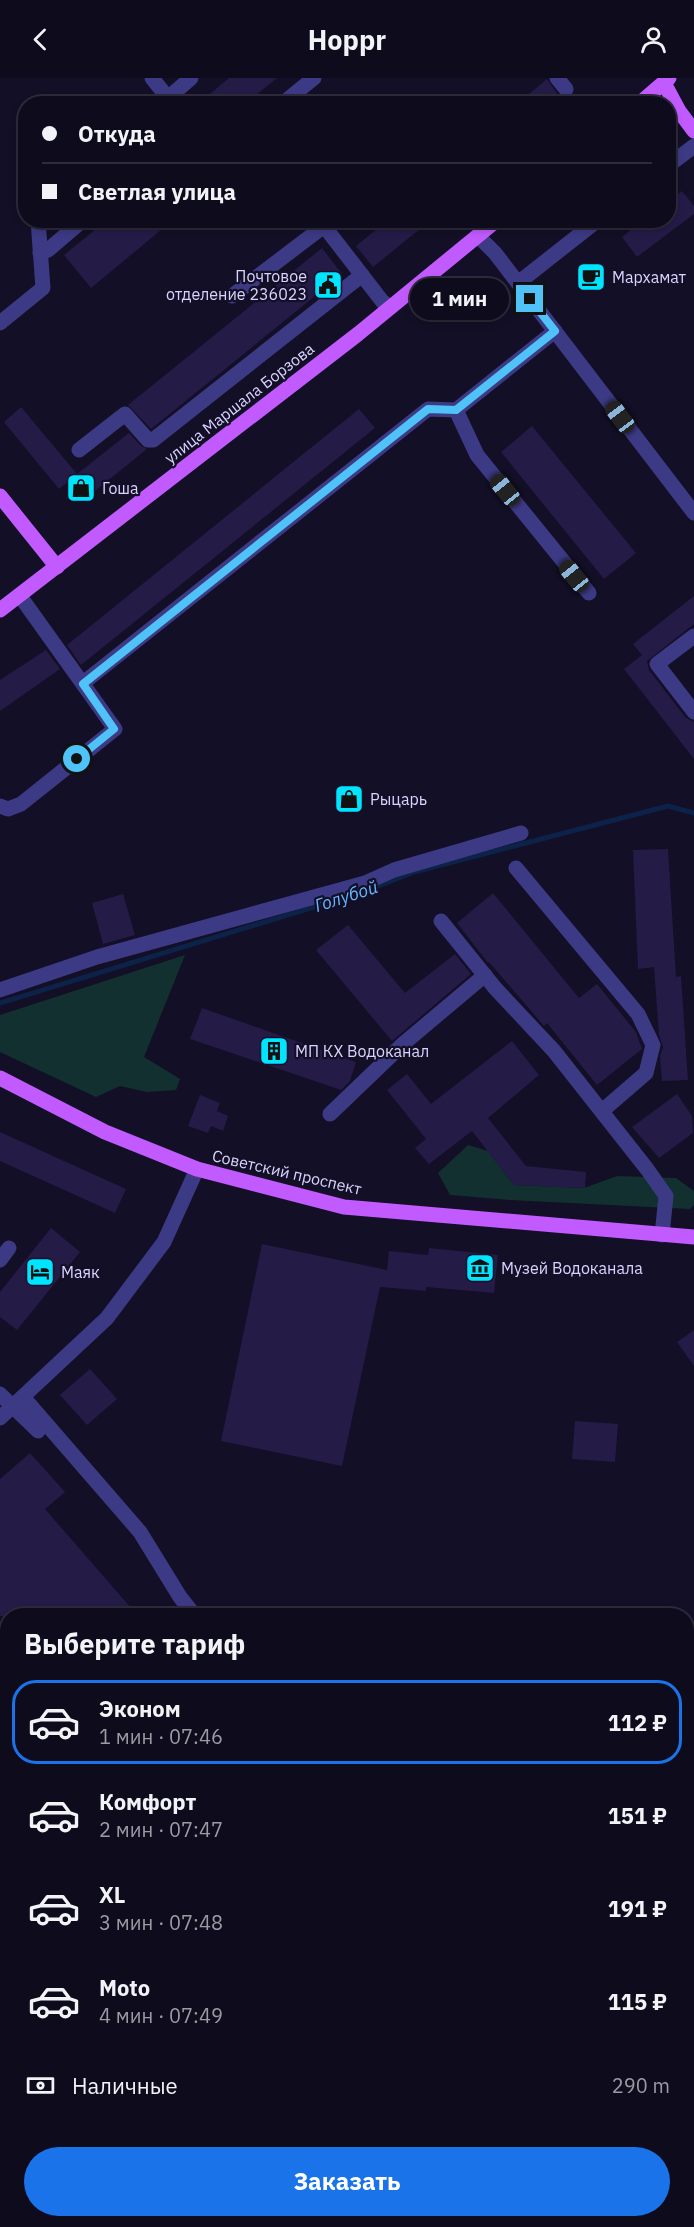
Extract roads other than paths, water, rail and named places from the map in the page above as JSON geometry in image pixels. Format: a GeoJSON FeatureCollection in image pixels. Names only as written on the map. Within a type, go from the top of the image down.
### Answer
{"type":"FeatureCollection","features":[{"type":"Feature","properties":{"kind":"main road"},"geometry":{"type":"LineString","coordinates":[[648,96],[665,80],[672,96]]}},
{"type":"Feature","properties":{"kind":"main road"},"geometry":{"type":"LineString","coordinates":[[676,104],[694,131]]}},
{"type":"Feature","properties":{"kind":"main road","name":"улица Маршала Борзова"},"geometry":{"type":"LineString","coordinates":[[0,610],[487,228]]}},
{"type":"Feature","properties":{"kind":"main road"},"geometry":{"type":"LineString","coordinates":[[0,496],[57,567]]}},
{"type":"Feature","properties":{"kind":"main road","name":"Советский проспект"},"geometry":{"type":"LineString","coordinates":[[0,1078],[105,1132],[197,1169],[344,1207],[694,1237]]}},
{"type":"Feature","properties":{"kind":"street"},"geometry":{"type":"LineString","coordinates":[[152,78],[162,96]]}},
{"type":"Feature","properties":{"kind":"street"},"geometry":{"type":"LineString","coordinates":[[171,96],[191,78]]}},
{"type":"Feature","properties":{"kind":"street"},"geometry":{"type":"LineString","coordinates":[[293,96],[314,78]]}},
{"type":"Feature","properties":{"kind":"street"},"geometry":{"type":"LineString","coordinates":[[676,160],[694,146]]}},
{"type":"Feature","properties":{"kind":"street"},"geometry":{"type":"LineString","coordinates":[[0,323],[43,288],[38,228]]}},
{"type":"Feature","properties":{"kind":"street"},"geometry":{"type":"LineString","coordinates":[[40,254],[74,228]]}},
{"type":"Feature","properties":{"kind":"street"},"geometry":{"type":"LineString","coordinates":[[232,296],[318,228]]}},
{"type":"Feature","properties":{"kind":"street"},"geometry":{"type":"LineString","coordinates":[[328,228],[382,301],[389,307]]}},
{"type":"Feature","properties":{"kind":"street"},"geometry":{"type":"LineString","coordinates":[[518,283],[588,228]]}},
{"type":"Feature","properties":{"kind":"street"},"geometry":{"type":"LineString","coordinates":[[478,236],[495,253],[694,513]]}},
{"type":"Feature","properties":{"kind":"street"},"geometry":{"type":"LineString","coordinates":[[79,450],[125,414],[148,440],[153,440],[362,275]]}},
{"type":"Feature","properties":{"kind":"street"},"geometry":{"type":"LineString","coordinates":[[83,684],[428,409],[456,410],[555,331]]}},
{"type":"Feature","properties":{"kind":"street"},"geometry":{"type":"LineString","coordinates":[[456,410],[477,455],[589,593]]}},
{"type":"Feature","properties":{"kind":"street"},"geometry":{"type":"LineString","coordinates":[[0,806],[8,809],[21,804],[114,729],[20,596]]}},
{"type":"Feature","properties":{"kind":"street"},"geometry":{"type":"LineString","coordinates":[[694,636],[657,664],[694,712]]}},
{"type":"Feature","properties":{"kind":"street"},"geometry":{"type":"LineString","coordinates":[[0,990],[97,957],[365,883],[394,870],[521,833]]}},
{"type":"Feature","properties":{"kind":"street"},"geometry":{"type":"LineString","coordinates":[[516,868],[638,1014],[653,1045],[646,1073],[602,1112]]}},
{"type":"Feature","properties":{"kind":"street"},"geometry":{"type":"LineString","coordinates":[[441,921],[485,975],[554,1050],[666,1196],[662,1235]]}},
{"type":"Feature","properties":{"kind":"street"},"geometry":{"type":"LineString","coordinates":[[330,1114],[403,1044],[485,975]]}},
{"type":"Feature","properties":{"kind":"street"},"geometry":{"type":"LineString","coordinates":[[0,1418],[107,1318],[119,1303],[164,1242],[197,1169]]}},
{"type":"Feature","properties":{"kind":"street"},"geometry":{"type":"LineString","coordinates":[[0,1394],[18,1402],[140,1532],[189,1608]]}},
{"type":"Feature","properties":{"kind":"street"},"geometry":{"type":"LineString","coordinates":[[18,1402],[38,1431]]}},
{"type":"Feature","properties":{"kind":"waterway","name":"Голубой"},"geometry":{"type":"LineString","coordinates":[[0,1003],[363,892],[414,872],[668,806],[694,813]]}},
{"type":"Feature","properties":{"kind":"place","name":"Мархамат"},"geometry":{"type":"Point","coordinates":[591,277]}},
{"type":"Feature","properties":{"kind":"place","name":"Почтовое отделение 236023"},"geometry":{"type":"Point","coordinates":[328,285]}},
{"type":"Feature","properties":{"kind":"place","name":"Гоша"},"geometry":{"type":"Point","coordinates":[81,488]}},
{"type":"Feature","properties":{"kind":"place","name":"Рыцарь"},"geometry":{"type":"Point","coordinates":[349,799]}},
{"type":"Feature","properties":{"kind":"place","name":"МП КХ Водоканал"},"geometry":{"type":"Point","coordinates":[274,1051]}},
{"type":"Feature","properties":{"kind":"place","name":"Музей Водоканала"},"geometry":{"type":"Point","coordinates":[480,1268]}},
{"type":"Feature","properties":{"kind":"place","name":"Маяк"},"geometry":{"type":"Point","coordinates":[40,1272]}}]}
